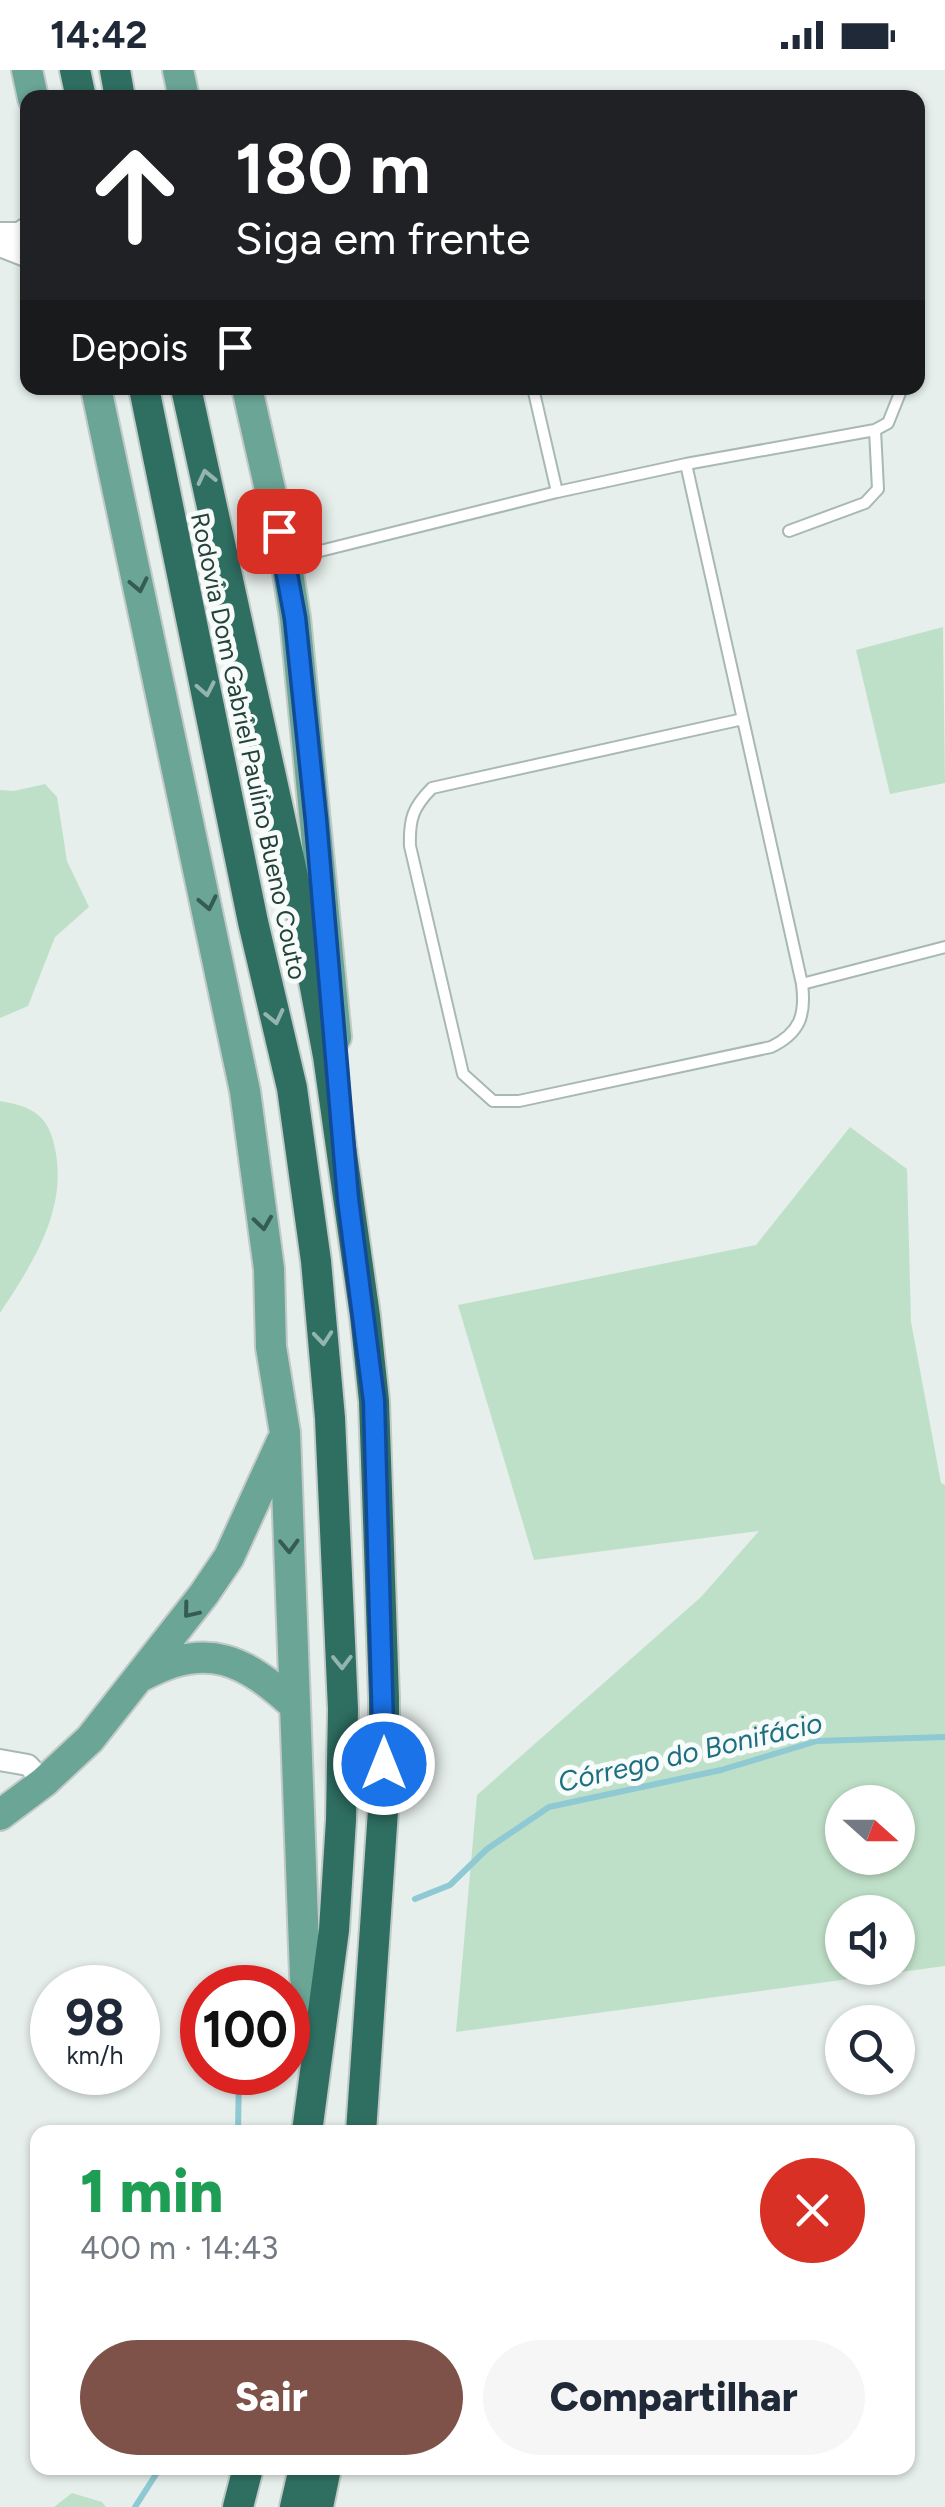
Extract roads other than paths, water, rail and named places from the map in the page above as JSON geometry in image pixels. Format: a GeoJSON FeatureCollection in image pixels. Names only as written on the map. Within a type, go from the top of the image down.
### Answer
{"type":"FeatureCollection","features":[{"type":"Feature","properties":{"kind":"highway","name":"Rodovia Dom Gabriel Paulino Bueno Couto"},"geometry":{"type":"LineString","coordinates":[[145,395],[253,922],[292,1088],[318,1280],[332,1437],[343,1709],[334,1930],[308,2125]]}},
{"type":"Feature","properties":{"kind":"highway","name":"Rodovia Dom Gabriel Paulino Bueno Couto"},"geometry":{"type":"LineString","coordinates":[[188,395],[285,830],[328,1056],[374,1401],[384,1796],[361,2125]]}},
{"type":"Feature","properties":{"kind":"highway"},"geometry":{"type":"LineString","coordinates":[[378,2125],[384,1984],[384,1796]]}},
{"type":"Feature","properties":{"kind":"highway"},"geometry":{"type":"LineString","coordinates":[[238,2507],[246,2475]]}},
{"type":"Feature","properties":{"kind":"highway"},"geometry":{"type":"LineString","coordinates":[[295,2507],[302,2475]]}},
{"type":"Feature","properties":{"kind":"highway"},"geometry":{"type":"LineString","coordinates":[[318,2507],[325,2475]]}},
{"type":"Feature","properties":{"kind":"main road"},"geometry":{"type":"LineString","coordinates":[[97,395],[245,1090],[269,1269],[271,1348],[285,1434],[305,1975],[314,2079]]}},
{"type":"Feature","properties":{"kind":"main road"},"geometry":{"type":"LineString","coordinates":[[249,395],[286,560],[312,781],[348,1199]]}},
{"type":"Feature","properties":{"kind":"main road"},"geometry":{"type":"LineString","coordinates":[[0,1815],[44,1782],[90,1738],[140,1677],[229,1556],[285,1434]]}},
{"type":"Feature","properties":{"kind":"main road"},"geometry":{"type":"LineString","coordinates":[[140,1677],[166,1663],[194,1657],[232,1660],[270,1683],[295,1706]]}},
{"type":"Feature","properties":{"kind":"street"},"geometry":{"type":"LineString","coordinates":[[0,1760],[28,1766],[44,1782]]}},
{"type":"Feature","properties":{"kind":"lane"},"geometry":{"type":"LineString","coordinates":[[535,395],[557,492]]}},
{"type":"Feature","properties":{"kind":"lane"},"geometry":{"type":"LineString","coordinates":[[286,560],[557,492],[875,430],[888,423],[899,395]]}},
{"type":"Feature","properties":{"kind":"lane"},"geometry":{"type":"LineString","coordinates":[[790,531],[865,503],[878,489],[875,430]]}},
{"type":"Feature","properties":{"kind":"lane"},"geometry":{"type":"LineString","coordinates":[[686,464],[743,718],[802,984],[801,1022],[789,1038],[771,1047],[518,1101],[493,1101],[463,1074],[410,846],[409,820],[417,802],[432,788],[743,718]]}},
{"type":"Feature","properties":{"kind":"lane"},"geometry":{"type":"LineString","coordinates":[[802,984],[945,947]]}},
{"type":"Feature","properties":{"kind":"waterway","name":"Córrego do Bonifácio"},"geometry":{"type":"LineString","coordinates":[[415,1899],[450,1885],[487,1849],[549,1807],[721,1770],[817,1741],[945,1737]]}},
{"type":"Feature","properties":{"kind":"waterway","name":"Córrego do Bonifácio"},"geometry":{"type":"LineString","coordinates":[[238,2125],[239,2095]]}},
{"type":"Feature","properties":{"kind":"waterway","name":"Córrego do Bonifácio"},"geometry":{"type":"LineString","coordinates":[[135,2507],[156,2475]]}}]}
